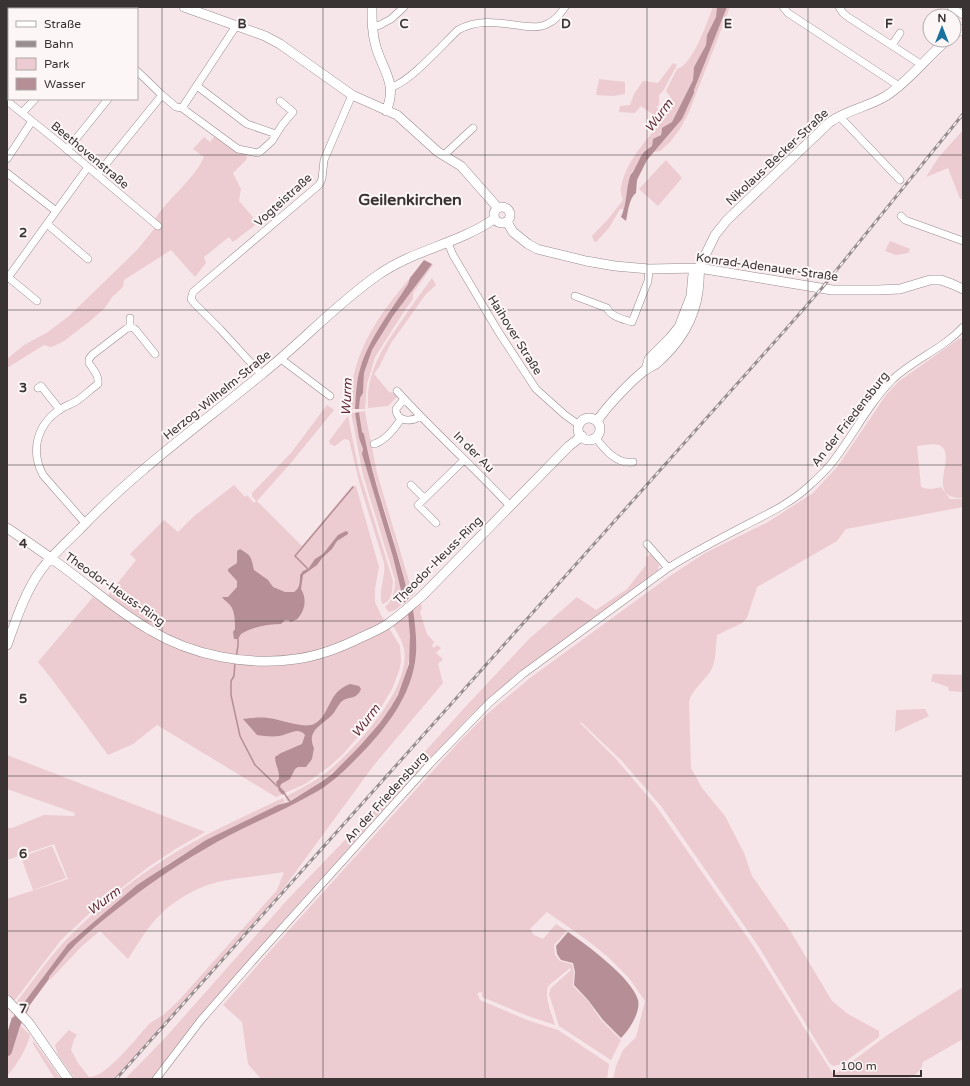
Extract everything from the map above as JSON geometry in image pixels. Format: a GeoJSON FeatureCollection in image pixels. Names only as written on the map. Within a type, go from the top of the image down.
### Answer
{"type":"FeatureCollection","features":[{"type":"Feature","properties":{"kind":"main road"},"geometry":{"type":"LineString","coordinates":[[184,7],[265,36],[280,44],[352,95],[397,115],[438,152],[461,166],[498,208],[506,208],[509,211],[510,216],[507,222],[500,224],[494,219],[494,214],[498,208]]}},
{"type":"Feature","properties":{"kind":"main road"},"geometry":{"type":"LineString","coordinates":[[372,7],[372,27],[376,47],[391,87],[390,101],[386,111]]}},
{"type":"Feature","properties":{"kind":"main road","name":"Nikolaus-Becker-Straße"},"geometry":{"type":"LineString","coordinates":[[698,268],[715,235],[727,220],[830,122],[839,116],[875,102],[899,86],[939,48]]}},
{"type":"Feature","properties":{"kind":"main road","name":"Herzog-Wilhelm-Straße"},"geometry":{"type":"LineString","coordinates":[[7,645],[27,592],[41,570],[85,523],[143,469],[281,359],[353,295],[378,275],[405,260],[448,244],[486,225],[494,219]]}},
{"type":"Feature","properties":{"kind":"main road","name":"Konrad-Adenauer-Straße"},"geometry":{"type":"LineString","coordinates":[[507,222],[513,232],[537,249],[598,263],[635,269],[698,268],[832,290],[900,289],[930,280],[941,280],[963,289]]}},
{"type":"Feature","properties":{"kind":"main road"},"geometry":{"type":"LineString","coordinates":[[597,421],[601,414],[646,370],[660,360],[678,341],[686,329],[697,297],[700,275],[698,268]]}},
{"type":"Feature","properties":{"kind":"main road"},"geometry":{"type":"LineString","coordinates":[[587,418],[592,418],[597,421],[600,425],[600,431],[596,438],[590,440],[582,436],[578,430],[582,421],[587,418]]}},
{"type":"Feature","properties":{"kind":"main road","name":"Theodor-Heuss-Ring"},"geometry":{"type":"LineString","coordinates":[[7,528],[51,558],[100,596],[150,630],[186,647],[218,656],[244,660],[272,661],[297,659],[338,648],[378,630],[400,615],[569,446],[582,436]]}},
{"type":"Feature","properties":{"kind":"main road"},"geometry":{"type":"LineString","coordinates":[[7,1000],[29,1023],[68,1079]]}},
{"type":"Feature","properties":{"kind":"street"},"geometry":{"type":"LineString","coordinates":[[372,27],[380,25],[391,19],[404,7]]}},
{"type":"Feature","properties":{"kind":"street"},"geometry":{"type":"LineString","coordinates":[[391,87],[397,86],[407,79],[458,30],[467,25],[478,22],[491,22],[544,26],[559,16],[565,7]]}},
{"type":"Feature","properties":{"kind":"street"},"geometry":{"type":"LineString","coordinates":[[783,7],[788,13],[899,86]]}},
{"type":"Feature","properties":{"kind":"street"},"geometry":{"type":"LineString","coordinates":[[840,7],[843,13],[848,17],[922,65]]}},
{"type":"Feature","properties":{"kind":"street"},"geometry":{"type":"LineString","coordinates":[[951,7],[963,15]]}},
{"type":"Feature","properties":{"kind":"street"},"geometry":{"type":"LineString","coordinates":[[182,108],[236,26]]}},
{"type":"Feature","properties":{"kind":"street"},"geometry":{"type":"LineString","coordinates":[[892,45],[900,33]]}},
{"type":"Feature","properties":{"kind":"street"},"geometry":{"type":"LineString","coordinates":[[138,72],[168,101],[176,107],[182,108],[238,149],[260,152],[272,141],[282,125],[293,112],[280,101]]}},
{"type":"Feature","properties":{"kind":"street"},"geometry":{"type":"LineString","coordinates":[[197,86],[247,124],[276,134]]}},
{"type":"Feature","properties":{"kind":"street"},"geometry":{"type":"LineString","coordinates":[[97,175],[162,95]]}},
{"type":"Feature","properties":{"kind":"street","name":"Vogteistraße"},"geometry":{"type":"LineString","coordinates":[[262,374],[195,304],[192,299],[192,295],[193,292],[208,279],[319,186],[322,179],[324,160],[352,95]]}},
{"type":"Feature","properties":{"kind":"street"},"geometry":{"type":"LineString","coordinates":[[22,113],[34,100]]}},
{"type":"Feature","properties":{"kind":"street"},"geometry":{"type":"LineString","coordinates":[[67,150],[107,100]]}},
{"type":"Feature","properties":{"kind":"street","name":"Beethovenstraße"},"geometry":{"type":"LineString","coordinates":[[7,101],[158,226]]}},
{"type":"Feature","properties":{"kind":"street"},"geometry":{"type":"LineString","coordinates":[[839,116],[900,180]]}},
{"type":"Feature","properties":{"kind":"street"},"geometry":{"type":"LineString","coordinates":[[7,159],[32,121]]}},
{"type":"Feature","properties":{"kind":"street"},"geometry":{"type":"LineString","coordinates":[[444,155],[473,128]]}},
{"type":"Feature","properties":{"kind":"street"},"geometry":{"type":"LineString","coordinates":[[37,301],[8,278],[88,167]]}},
{"type":"Feature","properties":{"kind":"street"},"geometry":{"type":"LineString","coordinates":[[7,173],[56,211]]}},
{"type":"Feature","properties":{"kind":"street"},"geometry":{"type":"LineString","coordinates":[[902,216],[905,220],[963,241]]}},
{"type":"Feature","properties":{"kind":"street"},"geometry":{"type":"LineString","coordinates":[[47,224],[88,259]]}},
{"type":"Feature","properties":{"kind":"street","name":"Haihover Straße"},"geometry":{"type":"LineString","coordinates":[[448,244],[453,256],[498,331],[536,389],[579,425]]}},
{"type":"Feature","properties":{"kind":"street"},"geometry":{"type":"LineString","coordinates":[[575,296],[607,308],[613,315],[632,322],[648,281],[649,269]]}},
{"type":"Feature","properties":{"kind":"street"},"geometry":{"type":"LineString","coordinates":[[130,318],[130,327]]}},
{"type":"Feature","properties":{"kind":"street"},"geometry":{"type":"LineString","coordinates":[[130,327],[135,329],[155,354]]}},
{"type":"Feature","properties":{"kind":"street"},"geometry":{"type":"LineString","coordinates":[[85,523],[43,475],[36,459],[36,443],[40,432],[49,419],[60,410],[78,400],[98,384],[97,374],[89,363],[89,359],[106,344],[130,327]]}},
{"type":"Feature","properties":{"kind":"street","name":"An der Friedensburg"},"geometry":{"type":"LineString","coordinates":[[156,1079],[201,1020],[258,955],[430,764],[489,703],[523,674],[668,568],[692,553],[765,516],[808,488],[833,462],[876,398],[888,385],[909,366],[951,338],[963,327]]}},
{"type":"Feature","properties":{"kind":"street"},"geometry":{"type":"LineString","coordinates":[[281,359],[330,396]]}},
{"type":"Feature","properties":{"kind":"street"},"geometry":{"type":"LineString","coordinates":[[38,388],[41,386],[60,410]]}},
{"type":"Feature","properties":{"kind":"street","name":"In der Au"},"geometry":{"type":"LineString","coordinates":[[397,391],[510,506]]}},
{"type":"Feature","properties":{"kind":"street"},"geometry":{"type":"LineString","coordinates":[[404,399],[396,408],[396,413],[401,419],[410,421],[420,416]]}},
{"type":"Feature","properties":{"kind":"street"},"geometry":{"type":"LineString","coordinates":[[374,444],[378,443],[394,429],[401,419]]}},
{"type":"Feature","properties":{"kind":"street"},"geometry":{"type":"LineString","coordinates":[[596,438],[612,456],[622,461],[633,462]]}},
{"type":"Feature","properties":{"kind":"street"},"geometry":{"type":"LineString","coordinates":[[436,523],[418,505],[464,460]]}},
{"type":"Feature","properties":{"kind":"street"},"geometry":{"type":"LineString","coordinates":[[411,485],[424,498]]}},
{"type":"Feature","properties":{"kind":"street"},"geometry":{"type":"LineString","coordinates":[[647,544],[668,568]]}},
{"type":"Feature","properties":{"kind":"green space"},"geometry":{"type":"Polygon","coordinates":[[[713,7],[717,7],[716,17],[707,35],[706,45],[694,67],[693,80],[672,122],[661,130],[660,137],[653,139],[652,146],[646,149],[636,168],[630,174],[624,209],[620,209],[609,228],[596,242],[594,241],[592,236],[623,200],[621,188],[627,169],[637,152],[662,121],[641,106],[635,113],[619,112],[620,106],[630,105],[634,94],[643,81],[658,83],[673,63],[677,65],[663,91],[659,95],[659,105],[656,107],[665,113],[668,111],[671,98],[666,91],[677,69],[689,60],[694,52],[713,7]]]}},
{"type":"Feature","properties":{"kind":"green space"},"geometry":{"type":"Polygon","coordinates":[[[727,7],[730,7],[689,112],[680,129],[670,142],[660,151],[654,152],[682,119],[694,93],[727,7]]]}},
{"type":"Feature","properties":{"kind":"green space"},"geometry":{"type":"Polygon","coordinates":[[[599,79],[625,82],[625,94],[613,96],[596,95],[599,79]]]}},
{"type":"Feature","properties":{"kind":"green space"},"geometry":{"type":"Polygon","coordinates":[[[963,130],[963,199],[960,199],[948,168],[926,177],[938,158],[963,130]]]}},
{"type":"Feature","properties":{"kind":"green space"},"geometry":{"type":"Polygon","coordinates":[[[215,136],[239,154],[244,153],[247,157],[246,160],[233,173],[241,189],[239,201],[258,223],[233,242],[229,237],[204,257],[206,263],[195,277],[171,250],[124,280],[123,287],[112,297],[105,308],[64,341],[50,347],[44,345],[7,368],[7,359],[24,345],[48,332],[69,316],[137,250],[159,223],[155,219],[167,203],[194,174],[204,157],[193,149],[204,137],[210,142],[215,136]]]}},
{"type":"Feature","properties":{"kind":"green space"},"geometry":{"type":"Polygon","coordinates":[[[666,160],[682,178],[658,206],[639,189],[666,160]]]}},
{"type":"Feature","properties":{"kind":"green space"},"geometry":{"type":"Polygon","coordinates":[[[890,241],[910,249],[908,253],[896,255],[885,251],[890,241]]]}},
{"type":"Feature","properties":{"kind":"green space"},"geometry":{"type":"Polygon","coordinates":[[[432,264],[433,265],[413,293],[413,299],[375,357],[367,384],[365,409],[359,409],[360,398],[363,393],[364,373],[372,350],[393,316],[432,264]]]}},
{"type":"Feature","properties":{"kind":"green space"},"geometry":{"type":"Polygon","coordinates":[[[410,278],[408,284],[385,320],[360,368],[357,381],[355,409],[351,409],[355,372],[367,338],[387,307],[410,278]]]}},
{"type":"Feature","properties":{"kind":"green space"},"geometry":{"type":"Polygon","coordinates":[[[432,278],[436,285],[426,294],[391,343],[374,374],[389,392],[394,393],[397,397],[388,406],[368,408],[369,385],[380,355],[385,345],[432,278]]]}},
{"type":"Feature","properties":{"kind":"green space"},"geometry":{"type":"Polygon","coordinates":[[[960,338],[963,340],[963,498],[951,496],[945,491],[943,484],[946,457],[944,450],[937,444],[917,446],[921,487],[931,489],[941,487],[950,499],[963,499],[963,507],[846,529],[837,541],[757,587],[747,618],[742,623],[717,635],[711,671],[694,691],[689,701],[691,768],[702,788],[725,816],[744,853],[752,876],[791,932],[832,1001],[848,1014],[879,1031],[879,1037],[842,1064],[834,1066],[830,1064],[759,947],[661,806],[621,760],[581,722],[580,723],[616,759],[656,806],[754,947],[833,1074],[834,1078],[613,1079],[616,1066],[623,1050],[636,1037],[645,1001],[629,978],[608,957],[587,940],[547,912],[530,929],[534,935],[543,939],[556,924],[567,931],[554,945],[555,955],[560,961],[572,964],[574,972],[573,986],[588,1001],[602,1021],[621,1040],[611,1060],[559,1026],[549,994],[551,988],[571,970],[570,968],[548,986],[547,996],[555,1025],[528,1016],[482,997],[482,992],[477,993],[480,1000],[527,1020],[558,1030],[609,1064],[607,1079],[261,1079],[248,1064],[242,1022],[223,1005],[458,743],[487,714],[530,678],[667,578],[705,553],[768,522],[813,493],[838,466],[886,395],[898,382],[960,338]]]}},
{"type":"Feature","properties":{"kind":"green space"},"geometry":{"type":"Polygon","coordinates":[[[327,405],[334,410],[290,464],[257,501],[302,546],[352,486],[356,486],[379,567],[375,589],[375,602],[381,615],[400,646],[401,662],[399,671],[392,689],[380,709],[365,729],[330,766],[305,784],[276,797],[157,725],[133,744],[108,755],[38,662],[93,597],[102,603],[136,560],[130,554],[164,520],[178,532],[193,517],[234,485],[245,497],[247,495],[254,503],[256,501],[252,496],[252,493],[291,453],[327,405]]]}},
{"type":"Feature","properties":{"kind":"green space"},"geometry":{"type":"Polygon","coordinates":[[[365,411],[377,473],[409,581],[414,588],[415,593],[409,598],[399,557],[374,476],[364,434],[362,433],[359,412],[365,411]]]}},
{"type":"Feature","properties":{"kind":"green space"},"geometry":{"type":"Polygon","coordinates":[[[351,412],[355,413],[359,438],[363,449],[362,454],[393,557],[404,603],[395,610],[389,612],[385,607],[393,595],[395,580],[363,475],[351,412]]]}},
{"type":"Feature","properties":{"kind":"green space"},"geometry":{"type":"Polygon","coordinates":[[[348,416],[359,471],[393,581],[390,598],[382,604],[381,594],[384,563],[360,485],[349,440],[344,439],[335,446],[330,444],[329,441],[348,416]]]}},
{"type":"Feature","properties":{"kind":"green space"},"geometry":{"type":"Polygon","coordinates":[[[651,554],[659,565],[658,570],[522,671],[473,713],[307,894],[206,1009],[152,1079],[125,1079],[165,1038],[288,899],[343,842],[529,639],[577,597],[596,610],[627,589],[646,565],[646,557],[651,554]]]}},
{"type":"Feature","properties":{"kind":"green space"},"geometry":{"type":"Polygon","coordinates":[[[421,603],[422,608],[420,612],[427,634],[434,642],[432,646],[434,648],[437,645],[441,648],[436,653],[443,659],[438,664],[443,683],[374,765],[283,889],[171,1020],[115,1079],[75,1079],[58,1055],[55,1045],[69,1030],[77,1035],[74,1039],[71,1050],[78,1063],[89,1077],[96,1076],[104,1071],[113,1064],[150,1023],[163,1015],[181,998],[277,890],[284,872],[218,882],[187,895],[172,904],[155,920],[128,959],[100,931],[82,946],[50,980],[49,977],[79,941],[113,912],[152,883],[178,865],[219,841],[318,791],[334,780],[357,758],[387,724],[396,711],[409,684],[414,669],[416,654],[413,609],[421,603]]]}},
{"type":"Feature","properties":{"kind":"green space"},"geometry":{"type":"Polygon","coordinates":[[[408,613],[410,652],[408,665],[402,686],[391,707],[378,727],[362,746],[344,763],[306,792],[287,802],[285,797],[313,782],[334,766],[363,737],[389,701],[399,683],[404,665],[404,649],[392,624],[408,613]]]}},
{"type":"Feature","properties":{"kind":"green space"},"geometry":{"type":"Polygon","coordinates":[[[933,674],[963,675],[963,692],[949,691],[948,687],[931,681],[933,674]]]}},
{"type":"Feature","properties":{"kind":"green space"},"geometry":{"type":"Polygon","coordinates":[[[925,709],[929,716],[895,732],[896,710],[925,709]]]}},
{"type":"Feature","properties":{"kind":"green space"},"geometry":{"type":"Polygon","coordinates":[[[7,755],[205,832],[147,868],[92,911],[61,940],[15,1000],[7,997],[7,899],[68,879],[54,844],[7,860],[7,828],[12,828],[44,815],[74,816],[75,813],[7,789],[7,755]]]}},
{"type":"Feature","properties":{"kind":"green space"},"geometry":{"type":"Polygon","coordinates":[[[283,798],[285,802],[206,840],[168,864],[78,935],[68,944],[20,1008],[17,1004],[18,1000],[59,948],[110,899],[146,871],[188,845],[283,798]]]}},
{"type":"Feature","properties":{"kind":"green space"},"geometry":{"type":"Polygon","coordinates":[[[52,846],[66,878],[33,890],[21,857],[52,846]]]}},
{"type":"Feature","properties":{"kind":"green space"},"geometry":{"type":"Polygon","coordinates":[[[963,987],[963,1039],[923,1062],[920,1070],[916,1074],[908,1079],[834,1079],[837,1078],[835,1074],[889,1034],[963,987]]]}},
{"type":"Feature","properties":{"kind":"green space"},"geometry":{"type":"Polygon","coordinates":[[[18,1023],[30,1035],[21,1057],[7,1076],[7,1059],[12,1049],[18,1023]]]}},
{"type":"Feature","properties":{"kind":"green space"},"geometry":{"type":"Polygon","coordinates":[[[33,1040],[61,1079],[55,1079],[33,1044],[33,1040]]]}},
{"type":"Feature","properties":{"kind":"water"},"geometry":{"type":"Polygon","coordinates":[[[717,7],[727,7],[694,93],[682,119],[647,160],[637,180],[636,193],[630,202],[626,221],[621,217],[630,176],[643,154],[652,146],[653,139],[661,135],[662,128],[672,122],[693,80],[694,67],[706,45],[707,35],[716,17],[717,7]]]}},
{"type":"Feature","properties":{"kind":"water"},"geometry":{"type":"Polygon","coordinates":[[[424,260],[432,264],[393,316],[372,350],[364,373],[363,393],[360,398],[359,409],[355,409],[356,389],[359,374],[369,346],[408,284],[410,278],[424,260]]]}},
{"type":"Feature","properties":{"kind":"water"},"geometry":{"type":"Polygon","coordinates":[[[359,412],[362,432],[364,434],[374,476],[409,598],[404,603],[393,557],[362,454],[363,449],[359,438],[355,413],[359,412]]]}},
{"type":"Feature","properties":{"kind":"water"},"geometry":{"type":"Polygon","coordinates":[[[346,531],[348,534],[337,541],[332,549],[317,565],[303,575],[301,589],[305,600],[303,611],[298,618],[290,622],[289,620],[285,620],[281,624],[266,625],[255,628],[241,634],[238,639],[234,639],[234,612],[231,606],[222,597],[228,597],[237,587],[237,581],[228,569],[237,563],[237,551],[240,549],[249,555],[254,570],[268,580],[273,587],[285,592],[294,592],[299,587],[300,575],[303,571],[308,569],[315,559],[323,554],[338,535],[346,531]]]}},
{"type":"Feature","properties":{"kind":"water"},"geometry":{"type":"Polygon","coordinates":[[[413,609],[416,637],[414,669],[403,698],[396,711],[378,736],[334,780],[304,799],[219,841],[191,857],[126,902],[72,948],[49,977],[24,1013],[20,1008],[68,944],[137,885],[206,840],[278,805],[289,802],[332,774],[358,748],[380,723],[398,695],[409,664],[410,636],[408,613],[413,609]]]}},
{"type":"Feature","properties":{"kind":"water"},"geometry":{"type":"Polygon","coordinates":[[[350,684],[359,686],[361,689],[359,693],[355,697],[341,702],[332,715],[316,729],[312,737],[314,748],[312,759],[306,767],[298,767],[295,769],[290,779],[281,784],[280,787],[285,792],[283,795],[279,791],[276,782],[279,779],[279,776],[275,757],[302,744],[305,735],[302,732],[296,731],[276,736],[257,735],[243,719],[265,718],[298,725],[314,724],[324,715],[337,692],[350,684]]]}},
{"type":"Feature","properties":{"kind":"water"},"geometry":{"type":"Polygon","coordinates":[[[568,932],[608,963],[618,972],[634,991],[638,1000],[638,1010],[631,1026],[621,1038],[603,1020],[588,1000],[574,985],[575,972],[573,963],[561,960],[557,954],[556,946],[568,932]]]}},
{"type":"Feature","properties":{"kind":"water"},"geometry":{"type":"Polygon","coordinates":[[[12,1017],[18,1023],[7,1059],[7,1036],[12,1017]]]}},
{"type":"Feature","properties":{"kind":"waterway"},"geometry":{"type":"LineString","coordinates":[[307,569],[295,556],[353,487]]}},
{"type":"Feature","properties":{"kind":"waterway"},"geometry":{"type":"LineString","coordinates":[[236,657],[238,639]]}},
{"type":"Feature","properties":{"kind":"waterway"},"geometry":{"type":"LineString","coordinates":[[235,662],[234,676],[231,681],[231,695],[240,736],[255,765],[277,786]]}},
{"type":"Feature","properties":{"kind":"waterway"},"geometry":{"type":"LineString","coordinates":[[284,793],[291,803]]}},
{"type":"Feature","properties":{"kind":"waterway","name":"Wurm"},"geometry":{"type":"LineString","coordinates":[[7,1051],[15,1025],[24,1007]]}},
{"type":"Feature","properties":{"kind":"railway"},"geometry":{"type":"LineString","coordinates":[[116,1079],[779,337],[822,288],[963,114]]}},
{"type":"Feature","properties":{"kind":"district","name":"Geilenkirchen"},"geometry":{"type":"Point","coordinates":[410,200]}}]}
